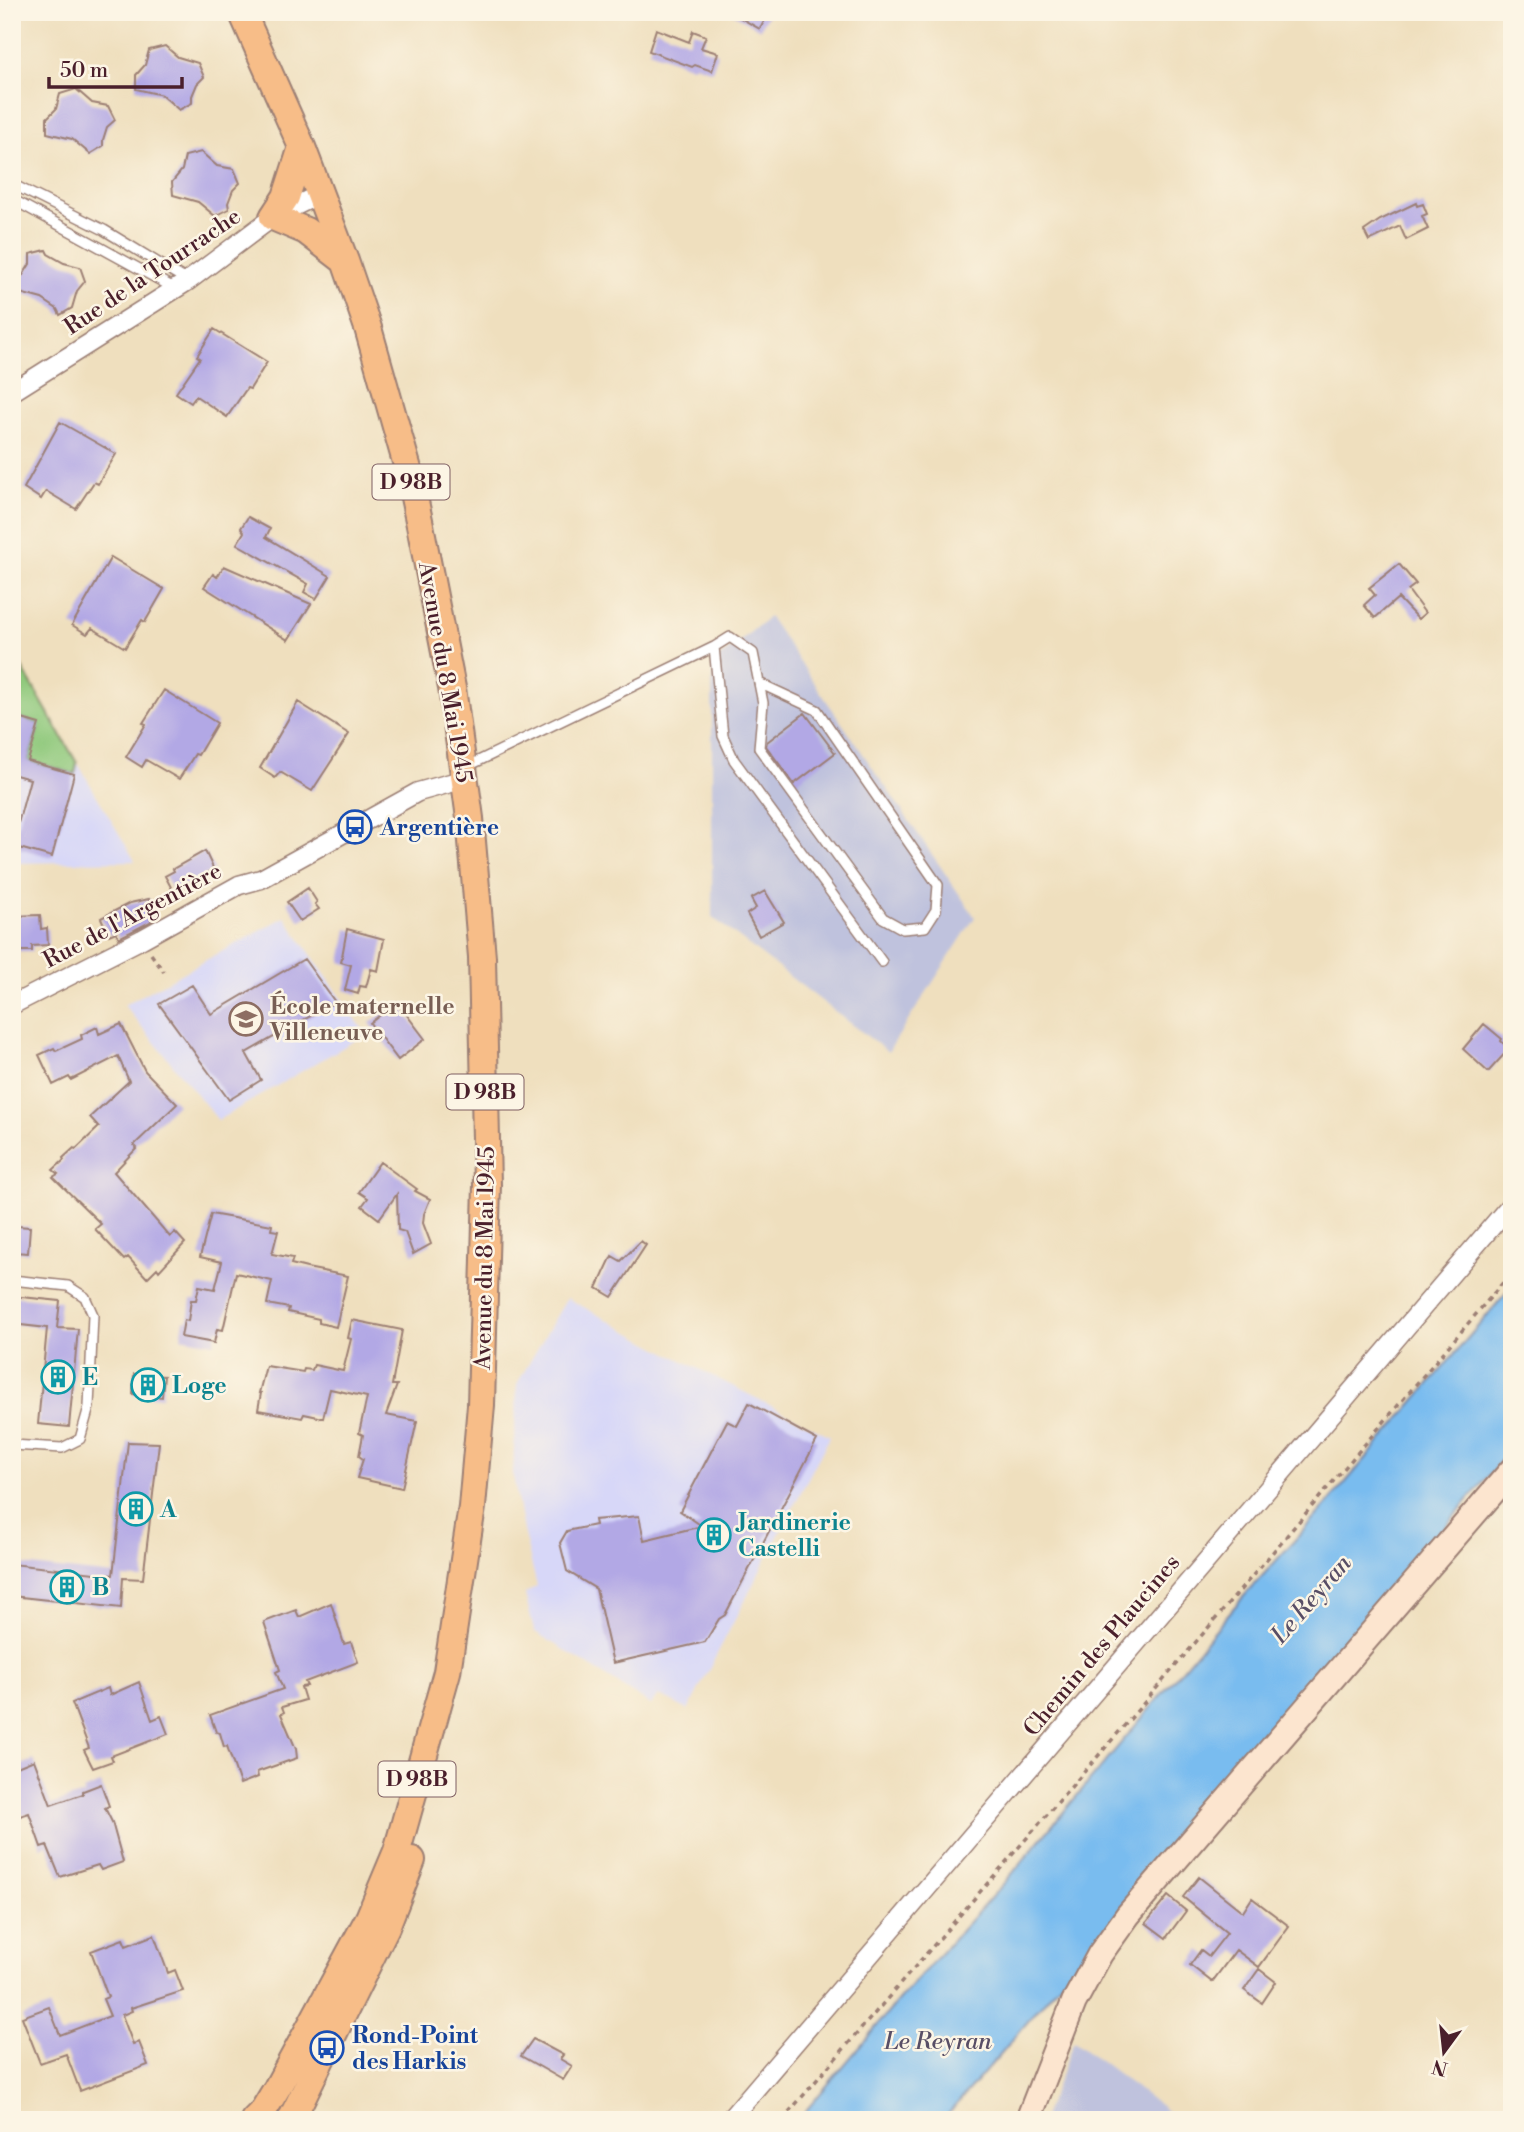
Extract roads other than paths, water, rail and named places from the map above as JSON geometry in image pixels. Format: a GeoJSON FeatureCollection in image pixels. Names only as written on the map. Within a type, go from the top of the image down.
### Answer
{"type":"FeatureCollection","features":[{"type":"Feature","properties":{"kind":"main road","name":"Avenue du 8 Mai 1945"},"geometry":{"type":"LineString","coordinates":[[242,12],[302,148],[345,261],[368,328],[418,513],[453,688],[464,774],[482,970],[487,1185],[481,1405],[472,1507],[447,1672],[397,1851],[369,1918],[277,2088],[254,2120]]}},
{"type":"Feature","properties":{"kind":"main road"},"geometry":{"type":"LineString","coordinates":[[302,148],[286,197],[273,218],[306,231],[345,261]]}},
{"type":"Feature","properties":{"kind":"main road","name":"Avenue du 8 Mai 1945"},"geometry":{"type":"LineString","coordinates":[[291,2120],[387,1927],[414,1857],[463,1675],[485,1504],[481,1405]]}},
{"type":"Feature","properties":{"kind":"main road"},"geometry":{"type":"LineString","coordinates":[[1028,2120],[1074,2002],[1100,1954],[1128,1915],[1512,1470]]}},
{"type":"Feature","properties":{"kind":"street","name":"Rue de la Tourrache"},"geometry":{"type":"LineString","coordinates":[[12,391],[182,285],[273,218],[320,194]]}},
{"type":"Feature","properties":{"kind":"street","name":"Rue de l'Argentière"},"geometry":{"type":"LineString","coordinates":[[21,1001],[142,939],[239,885],[261,879],[418,792],[464,774]]}},
{"type":"Feature","properties":{"kind":"street","name":"Rue de l'Argentière"},"geometry":{"type":"LineString","coordinates":[[21,1001],[72,986],[148,950],[244,896],[261,879]]}},
{"type":"Feature","properties":{"kind":"street","name":"Chemin des Plaucines"},"geometry":{"type":"LineString","coordinates":[[729,2120],[1512,1203]]}},
{"type":"Feature","properties":{"kind":"lane"},"geometry":{"type":"LineString","coordinates":[[12,184],[104,230],[182,285]]}},
{"type":"Feature","properties":{"kind":"lane"},"geometry":{"type":"LineString","coordinates":[[12,199],[182,285]]}},
{"type":"Feature","properties":{"kind":"lane"},"geometry":{"type":"LineString","coordinates":[[464,774],[714,647],[730,636],[754,653],[759,683],[763,703],[760,748],[883,918],[903,929],[925,927],[936,910],[938,885],[817,710],[759,683]]}},
{"type":"Feature","properties":{"kind":"lane"},"geometry":{"type":"LineString","coordinates":[[714,647],[723,736],[734,760],[882,962]]}},
{"type":"Feature","properties":{"kind":"lane"},"geometry":{"type":"LineString","coordinates":[[12,1280],[68,1286],[85,1297],[93,1315],[89,1407],[80,1439],[62,1448],[12,1445]]}},
{"type":"Feature","properties":{"kind":"water","name":"Le Reyran"},"geometry":{"type":"Polygon","coordinates":[[[1512,1286],[1512,1448],[997,2058],[943,2120],[798,2120],[902,1996],[1006,1881],[1236,1605],[1329,1502],[1512,1286]]]}},
{"type":"Feature","properties":{"kind":"place","name":"Argentière"},"geometry":{"type":"Point","coordinates":[355,827]}},
{"type":"Feature","properties":{"kind":"place","name":"École maternelle Villeneuve"},"geometry":{"type":"Point","coordinates":[246,1019]}},
{"type":"Feature","properties":{"kind":"place","name":"E"},"geometry":{"type":"Point","coordinates":[58,1377]}},
{"type":"Feature","properties":{"kind":"place","name":"Loge"},"geometry":{"type":"Point","coordinates":[148,1385]}},
{"type":"Feature","properties":{"kind":"place","name":"A"},"geometry":{"type":"Point","coordinates":[136,1509]}},
{"type":"Feature","properties":{"kind":"place","name":"Jardinerie Castelli"},"geometry":{"type":"Point","coordinates":[714,1535]}},
{"type":"Feature","properties":{"kind":"place","name":"B"},"geometry":{"type":"Point","coordinates":[67,1587]}},
{"type":"Feature","properties":{"kind":"place","name":"Rond-Point des Harkis"},"geometry":{"type":"Point","coordinates":[327,2048]}}]}
